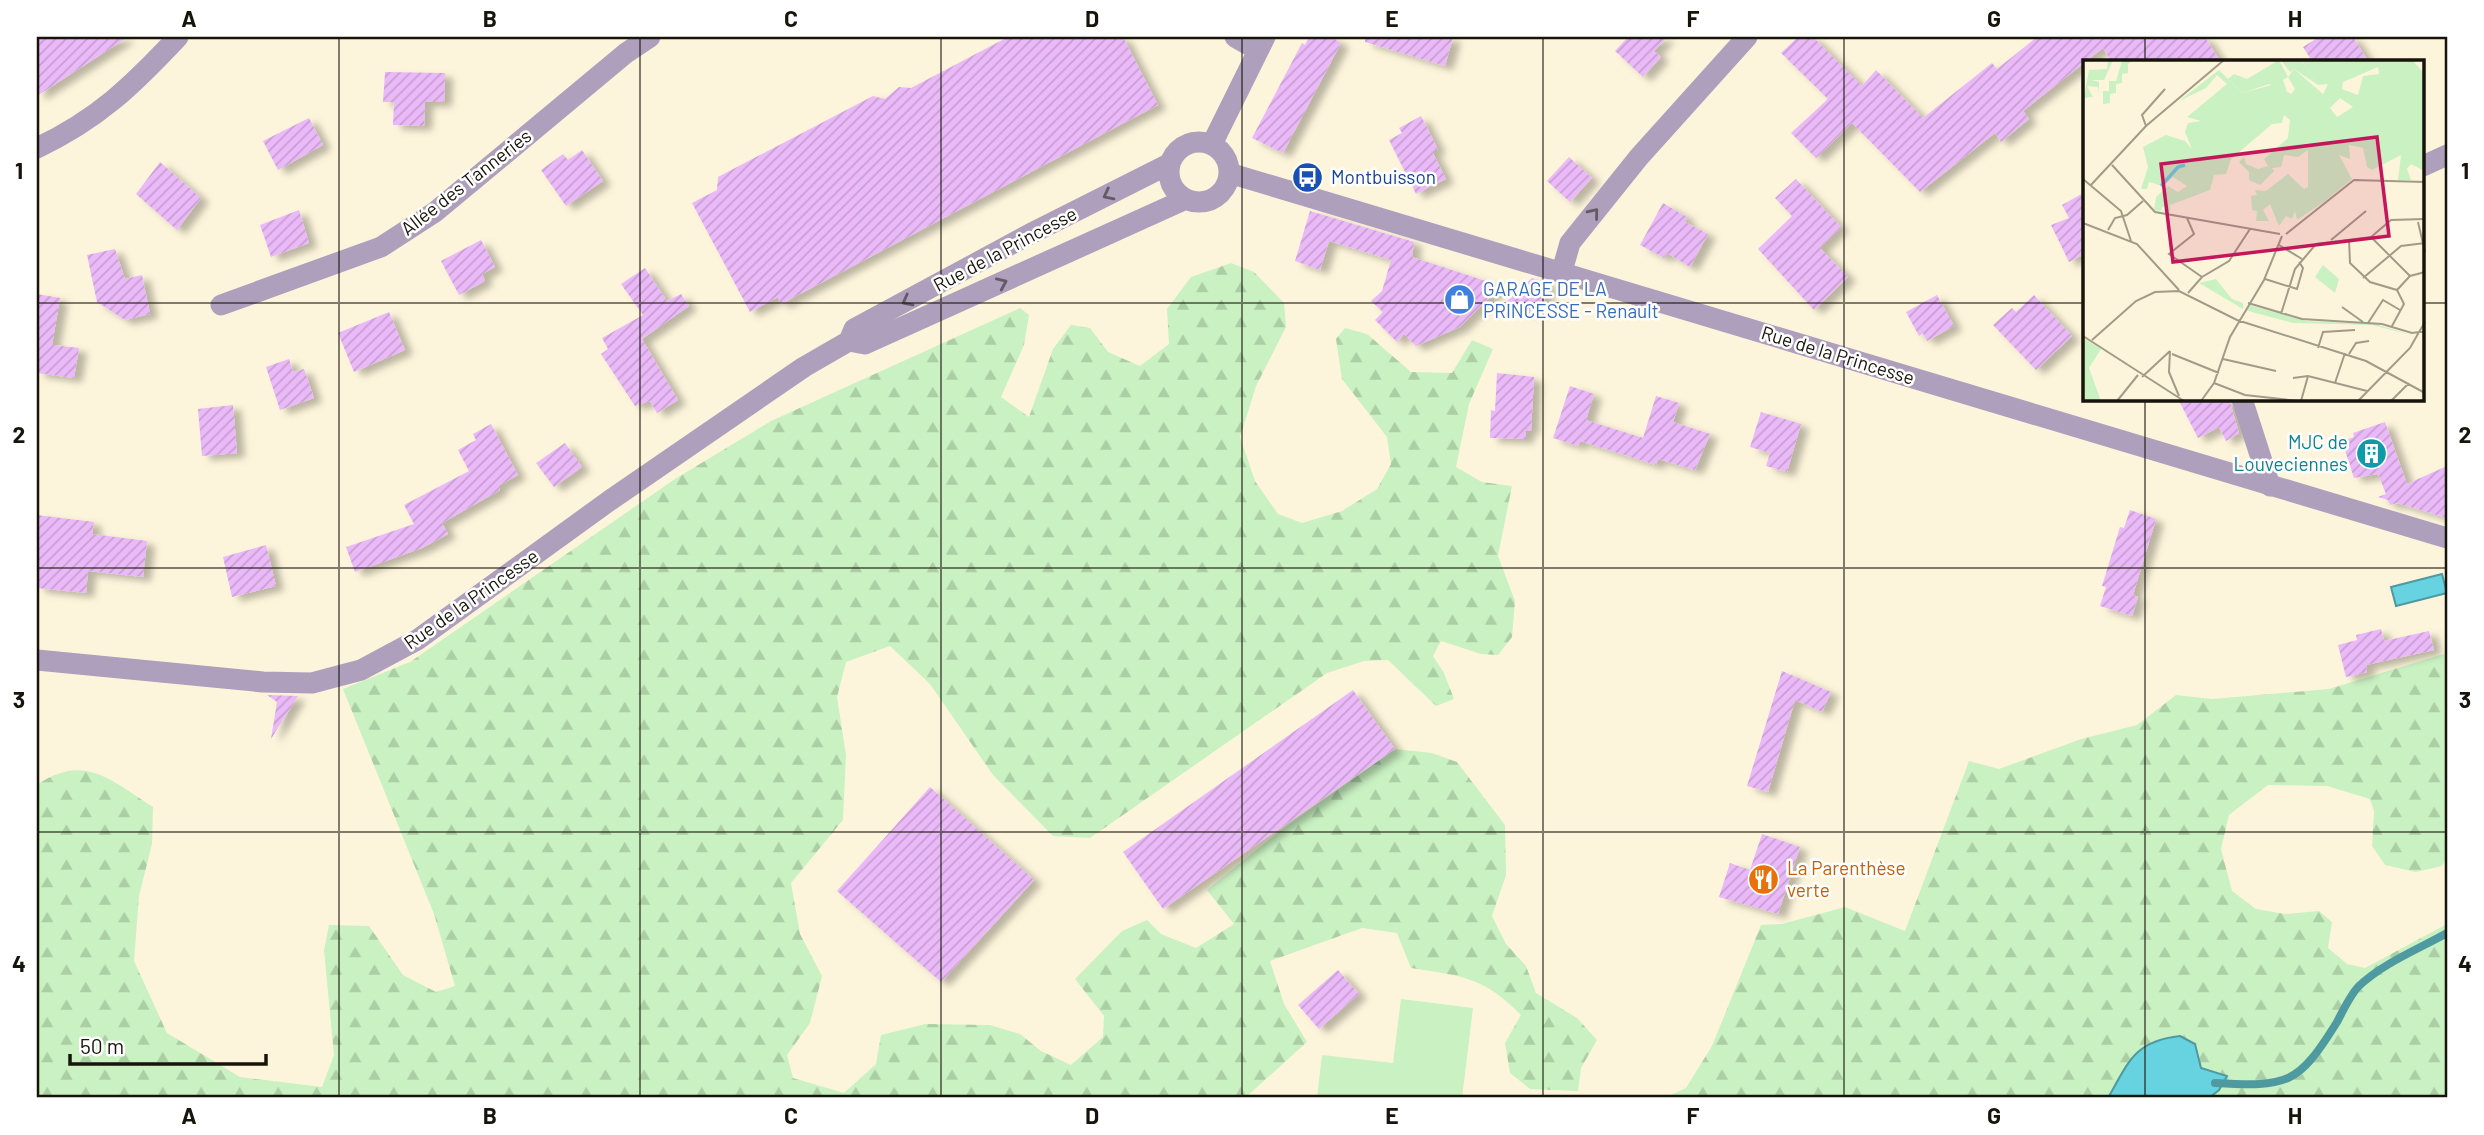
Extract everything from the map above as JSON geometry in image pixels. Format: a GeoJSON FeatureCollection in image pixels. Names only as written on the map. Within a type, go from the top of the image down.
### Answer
{"type":"FeatureCollection","features":[{"type":"Feature","properties":{"kind":"street"},"geometry":{"type":"LineString","coordinates":[[37,148],[76,129],[130,88],[178,37]]}},
{"type":"Feature","properties":{"kind":"street","name":"Allée des Tanneries"},"geometry":{"type":"LineString","coordinates":[[221,305],[381,247],[435,212],[626,53],[650,37]]}},
{"type":"Feature","properties":{"kind":"street"},"geometry":{"type":"LineString","coordinates":[[1212,144],[1262,43],[1235,37]]}},
{"type":"Feature","properties":{"kind":"street"},"geometry":{"type":"LineString","coordinates":[[1562,271],[1570,243],[1639,158],[1746,37]]}},
{"type":"Feature","properties":{"kind":"street"},"geometry":{"type":"LineString","coordinates":[[1194,141],[1212,144],[1225,156],[1229,173],[1227,183],[1215,198],[1195,202],[1186,199],[1173,188],[1169,164],[1178,149],[1186,144],[1194,141]]}},
{"type":"Feature","properties":{"kind":"street"},"geometry":{"type":"LineString","coordinates":[[2424,166],[2447,155]]}},
{"type":"Feature","properties":{"kind":"street","name":"Rue de la Princesse"},"geometry":{"type":"LineString","coordinates":[[849,341],[853,329],[1169,164]]}},
{"type":"Feature","properties":{"kind":"street","name":"Rue de la Princesse"},"geometry":{"type":"LineString","coordinates":[[1229,173],[2447,538]]}},
{"type":"Feature","properties":{"kind":"street","name":"Rue de la Princesse"},"geometry":{"type":"LineString","coordinates":[[37,660],[263,682],[312,683],[361,670],[417,640],[631,485],[804,366],[849,341],[865,344],[1186,199]]}},
{"type":"Feature","properties":{"kind":"street"},"geometry":{"type":"LineString","coordinates":[[1072,213],[1086,244]]}},
{"type":"Feature","properties":{"kind":"street"},"geometry":{"type":"LineString","coordinates":[[2243,401],[2270,486]]}},
{"type":"Feature","properties":{"kind":"green space"},"geometry":{"type":"Polygon","coordinates":[[[1231,263],[1254,272],[1284,303],[1286,327],[1256,386],[1240,437],[1255,481],[1278,514],[1302,523],[1342,511],[1377,489],[1391,464],[1387,437],[1342,379],[1336,339],[1345,328],[1367,334],[1411,372],[1452,373],[1472,340],[1493,349],[1469,404],[1456,467],[1482,482],[1512,486],[1498,556],[1515,601],[1512,637],[1498,655],[1481,654],[1441,641],[1433,656],[1444,673],[1454,699],[1436,706],[1388,660],[1364,661],[1327,673],[1090,838],[1053,836],[993,775],[930,684],[890,646],[846,662],[837,697],[846,755],[843,820],[791,883],[800,934],[822,976],[810,1023],[787,1055],[793,1078],[844,1093],[876,1064],[881,1035],[925,1024],[990,1025],[1020,1034],[1041,1051],[1071,1065],[1103,1037],[1104,1016],[1075,979],[1122,931],[1147,920],[1161,934],[1196,948],[1234,924],[1207,890],[1281,830],[1395,749],[1432,753],[1457,762],[1505,825],[1506,875],[1492,916],[1506,944],[1526,966],[1536,993],[1577,1018],[1597,1040],[1581,1068],[1578,1091],[1530,1089],[1510,1073],[1505,1043],[1521,1015],[1508,1002],[1471,980],[1411,968],[1397,933],[1362,928],[1270,961],[1284,1004],[1307,1042],[1245,1098],[37,1098],[37,785],[54,775],[84,771],[111,780],[153,807],[152,844],[139,896],[134,961],[167,1033],[240,1077],[322,1087],[334,1055],[324,950],[329,925],[369,926],[403,975],[436,992],[455,986],[434,914],[343,689],[410,662],[675,479],[771,421],[1020,308],[1029,315],[1024,345],[1001,397],[1029,417],[1053,349],[1071,325],[1090,328],[1108,352],[1140,366],[1169,344],[1167,309],[1191,277],[1231,263]]]}},
{"type":"Feature","properties":{"kind":"green space"},"geometry":{"type":"Polygon","coordinates":[[[2447,653],[2447,857],[2442,866],[2416,872],[2385,865],[2372,846],[2374,811],[2370,799],[2327,786],[2268,785],[2229,815],[2221,849],[2232,891],[2256,909],[2285,914],[2319,911],[2332,922],[2328,948],[2347,964],[2365,968],[2447,924],[2447,1098],[1664,1098],[1686,1088],[1712,1046],[1761,925],[1782,924],[1845,907],[1905,931],[1969,761],[1999,769],[2081,739],[2137,725],[2176,695],[2212,699],[2329,689],[2447,653]]]}},
{"type":"Feature","properties":{"kind":"green space"},"geometry":{"type":"Polygon","coordinates":[[[1401,999],[1473,1008],[1462,1098],[1317,1098],[1322,1055],[1393,1063],[1401,999]]]}},
{"type":"Feature","properties":{"kind":"water"},"geometry":{"type":"Polygon","coordinates":[[[2442,574],[2447,593],[2396,606],[2391,587],[2442,574]]]}},
{"type":"Feature","properties":{"kind":"water"},"geometry":{"type":"Polygon","coordinates":[[[2180,1036],[2195,1044],[2201,1068],[2227,1076],[2219,1090],[2209,1098],[2108,1098],[2128,1063],[2143,1048],[2180,1036]]]}},
{"type":"Feature","properties":{"kind":"building"},"geometry":{"type":"Polygon","coordinates":[[[37,37],[128,37],[37,96],[37,37]]]}},
{"type":"Feature","properties":{"kind":"building"},"geometry":{"type":"Polygon","coordinates":[[[1008,37],[1123,37],[1158,105],[781,304],[778,297],[750,312],[692,203],[717,190],[718,177],[873,96],[885,99],[899,87],[911,88],[1008,37]]]}},
{"type":"Feature","properties":{"kind":"building"},"geometry":{"type":"Polygon","coordinates":[[[1309,37],[1331,37],[1341,43],[1283,153],[1252,138],[1302,43],[1305,45],[1309,37]]]}},
{"type":"Feature","properties":{"kind":"building"},"geometry":{"type":"Polygon","coordinates":[[[1365,37],[1453,37],[1445,66],[1365,42],[1365,37]]]}},
{"type":"Feature","properties":{"kind":"building"},"geometry":{"type":"Polygon","coordinates":[[[1628,37],[1667,37],[1654,51],[1661,57],[1643,77],[1615,51],[1628,37]]]}},
{"type":"Feature","properties":{"kind":"building"},"geometry":{"type":"Polygon","coordinates":[[[1798,37],[1813,37],[1862,86],[1876,70],[1923,118],[1992,63],[1997,69],[2037,37],[2205,37],[2219,60],[2110,60],[2103,48],[2088,60],[2083,60],[2083,64],[2023,111],[2029,119],[2001,142],[1995,133],[1920,192],[1852,123],[1816,158],[1791,133],[1828,99],[1781,53],[1798,37]]]}},
{"type":"Feature","properties":{"kind":"building"},"geometry":{"type":"Polygon","coordinates":[[[2319,37],[2353,37],[2367,60],[2311,60],[2303,47],[2319,37]]]}},
{"type":"Feature","properties":{"kind":"building"},"geometry":{"type":"Polygon","coordinates":[[[385,72],[445,73],[444,102],[425,102],[424,126],[393,125],[394,102],[383,102],[385,72]]]}},
{"type":"Feature","properties":{"kind":"building"},"geometry":{"type":"Polygon","coordinates":[[[1421,116],[1438,149],[1432,151],[1446,179],[1416,194],[1389,140],[1402,133],[1399,128],[1421,116]]]}},
{"type":"Feature","properties":{"kind":"building"},"geometry":{"type":"Polygon","coordinates":[[[309,118],[323,145],[278,170],[263,141],[309,118]]]}},
{"type":"Feature","properties":{"kind":"building"},"geometry":{"type":"Polygon","coordinates":[[[582,150],[603,181],[566,206],[541,170],[563,154],[568,160],[582,150]]]}},
{"type":"Feature","properties":{"kind":"building"},"geometry":{"type":"Polygon","coordinates":[[[1569,157],[1592,178],[1570,202],[1547,181],[1569,157]]]}},
{"type":"Feature","properties":{"kind":"building"},"geometry":{"type":"Polygon","coordinates":[[[160,162],[201,198],[177,230],[136,194],[160,162]]]}},
{"type":"Feature","properties":{"kind":"building"},"geometry":{"type":"Polygon","coordinates":[[[1796,179],[1841,227],[1820,248],[1848,277],[1814,310],[1758,249],[1792,216],[1775,198],[1796,179]]]}},
{"type":"Feature","properties":{"kind":"building"},"geometry":{"type":"Polygon","coordinates":[[[2083,193],[2083,255],[2069,262],[2051,225],[2069,218],[2062,205],[2083,193]]]}},
{"type":"Feature","properties":{"kind":"building"},"geometry":{"type":"Polygon","coordinates":[[[1663,203],[1687,217],[1685,222],[1708,234],[1690,267],[1667,253],[1664,258],[1640,245],[1663,203]]]}},
{"type":"Feature","properties":{"kind":"building"},"geometry":{"type":"Polygon","coordinates":[[[299,210],[309,243],[271,257],[260,225],[299,210]]]}},
{"type":"Feature","properties":{"kind":"building"},"geometry":{"type":"Polygon","coordinates":[[[1310,211],[1414,242],[1412,257],[1501,286],[1460,327],[1416,346],[1404,334],[1397,342],[1375,320],[1383,312],[1371,301],[1382,291],[1391,260],[1329,241],[1320,270],[1295,261],[1310,211]]]}},
{"type":"Feature","properties":{"kind":"building"},"geometry":{"type":"Polygon","coordinates":[[[481,240],[495,267],[482,274],[485,281],[459,295],[441,261],[481,240]]]}},
{"type":"Feature","properties":{"kind":"building"},"geometry":{"type":"Polygon","coordinates":[[[115,249],[125,279],[142,275],[150,314],[125,320],[97,302],[87,255],[115,249]]]}},
{"type":"Feature","properties":{"kind":"building"},"geometry":{"type":"Polygon","coordinates":[[[645,268],[667,301],[681,294],[689,306],[642,339],[678,400],[657,413],[650,401],[635,406],[601,354],[608,349],[602,338],[643,315],[621,284],[645,268]]]}},
{"type":"Feature","properties":{"kind":"building"},"geometry":{"type":"Polygon","coordinates":[[[1532,278],[1549,283],[1543,304],[1535,301],[1532,312],[1505,303],[1532,278]]]}},
{"type":"Feature","properties":{"kind":"building"},"geometry":{"type":"Polygon","coordinates":[[[37,294],[60,298],[52,345],[79,348],[74,378],[37,373],[37,294]]]}},
{"type":"Feature","properties":{"kind":"building"},"geometry":{"type":"Polygon","coordinates":[[[1937,295],[1954,326],[1927,341],[1923,333],[1919,336],[1906,312],[1937,295]]]}},
{"type":"Feature","properties":{"kind":"building"},"geometry":{"type":"Polygon","coordinates":[[[2034,295],[2072,336],[2036,370],[1993,325],[2012,308],[2016,312],[2034,295]]]}},
{"type":"Feature","properties":{"kind":"building"},"geometry":{"type":"Polygon","coordinates":[[[389,312],[405,350],[354,372],[338,333],[389,312]]]}},
{"type":"Feature","properties":{"kind":"building"},"geometry":{"type":"Polygon","coordinates":[[[289,359],[293,372],[304,369],[314,398],[280,410],[266,367],[289,359]]]}},
{"type":"Feature","properties":{"kind":"building"},"geometry":{"type":"Polygon","coordinates":[[[1497,373],[1534,377],[1531,431],[1526,430],[1526,439],[1490,438],[1497,373]]]}},
{"type":"Feature","properties":{"kind":"building"},"geometry":{"type":"Polygon","coordinates":[[[1570,386],[1594,394],[1586,420],[1643,438],[1656,396],[1679,403],[1673,422],[1710,434],[1695,470],[1658,459],[1656,465],[1580,441],[1578,446],[1553,438],[1570,386]]]}},
{"type":"Feature","properties":{"kind":"building"},"geometry":{"type":"Polygon","coordinates":[[[2179,401],[2230,401],[2239,433],[2226,441],[2219,427],[2198,438],[2179,401]]]}},
{"type":"Feature","properties":{"kind":"building"},"geometry":{"type":"Polygon","coordinates":[[[233,405],[237,453],[202,456],[198,409],[233,405]]]}},
{"type":"Feature","properties":{"kind":"building"},"geometry":{"type":"Polygon","coordinates":[[[1761,412],[1801,424],[1787,472],[1766,466],[1770,453],[1750,447],[1761,412]]]}},
{"type":"Feature","properties":{"kind":"building","name":"MJC de Louveciennes"},"geometry":{"type":"Polygon","coordinates":[[[2385,422],[2407,484],[2447,466],[2447,518],[2397,503],[2390,505],[2388,500],[2378,497],[2386,494],[2378,474],[2354,478],[2342,441],[2354,437],[2353,433],[2385,422]]]}},
{"type":"Feature","properties":{"kind":"building"},"geometry":{"type":"Polygon","coordinates":[[[491,424],[518,475],[498,486],[500,490],[442,523],[448,534],[422,548],[355,572],[346,547],[414,524],[404,505],[469,471],[458,450],[476,440],[473,434],[491,424]]]}},
{"type":"Feature","properties":{"kind":"building"},"geometry":{"type":"Polygon","coordinates":[[[565,443],[582,467],[554,487],[536,463],[565,443]]]}},
{"type":"Feature","properties":{"kind":"building"},"geometry":{"type":"Polygon","coordinates":[[[2130,510],[2156,519],[2133,595],[2138,597],[2132,616],[2100,606],[2106,587],[2102,586],[2120,527],[2124,528],[2130,510]]]}},
{"type":"Feature","properties":{"kind":"building"},"geometry":{"type":"Polygon","coordinates":[[[37,515],[94,522],[92,534],[147,541],[143,577],[88,571],[86,593],[37,588],[37,515]]]}},
{"type":"Feature","properties":{"kind":"building"},"geometry":{"type":"Polygon","coordinates":[[[266,545],[276,586],[232,597],[223,557],[266,545]]]}},
{"type":"Feature","properties":{"kind":"building"},"geometry":{"type":"Polygon","coordinates":[[[2381,629],[2384,641],[2429,631],[2434,650],[2366,665],[2367,672],[2346,677],[2338,645],[2357,640],[2356,635],[2381,629]]]}},
{"type":"Feature","properties":{"kind":"building"},"geometry":{"type":"Polygon","coordinates":[[[1782,671],[1831,692],[1822,712],[1795,700],[1768,792],[1747,786],[1782,671]]]}},
{"type":"Feature","properties":{"kind":"building"},"geometry":{"type":"Polygon","coordinates":[[[1353,690],[1395,749],[1163,909],[1123,852],[1353,690]]]}},
{"type":"Feature","properties":{"kind":"building"},"geometry":{"type":"Polygon","coordinates":[[[267,695],[298,696],[271,739],[277,702],[267,695]]]}},
{"type":"Feature","properties":{"kind":"building"},"geometry":{"type":"Polygon","coordinates":[[[930,787],[1034,880],[941,982],[837,891],[930,787]]]}},
{"type":"Feature","properties":{"kind":"building","name":"La Parenthèse verte"},"geometry":{"type":"Polygon","coordinates":[[[1762,834],[1800,847],[1778,914],[1719,897],[1730,863],[1750,870],[1762,834]]]}},
{"type":"Feature","properties":{"kind":"building"},"geometry":{"type":"Polygon","coordinates":[[[1338,970],[1359,994],[1319,1029],[1298,1005],[1338,970]]]}},
{"type":"Feature","properties":{"kind":"waterway"},"geometry":{"type":"LineString","coordinates":[[2215,1083],[2259,1084],[2289,1078],[2312,1059],[2359,986],[2390,963],[2447,933]]}},
{"type":"Feature","properties":{"kind":"place","name":"Montbuisson"},"geometry":{"type":"Point","coordinates":[1308,177]}},
{"type":"Feature","properties":{"kind":"place","name":"GARAGE DE LA PRINCESSE - Renault"},"geometry":{"type":"Point","coordinates":[1460,300]}},
{"type":"Feature","properties":{"kind":"place","name":"MJC de Louveciennes"},"geometry":{"type":"Point","coordinates":[2371,453]}},
{"type":"Feature","properties":{"kind":"place","name":"La Parenthèse verte"},"geometry":{"type":"Point","coordinates":[1764,879]}}]}
